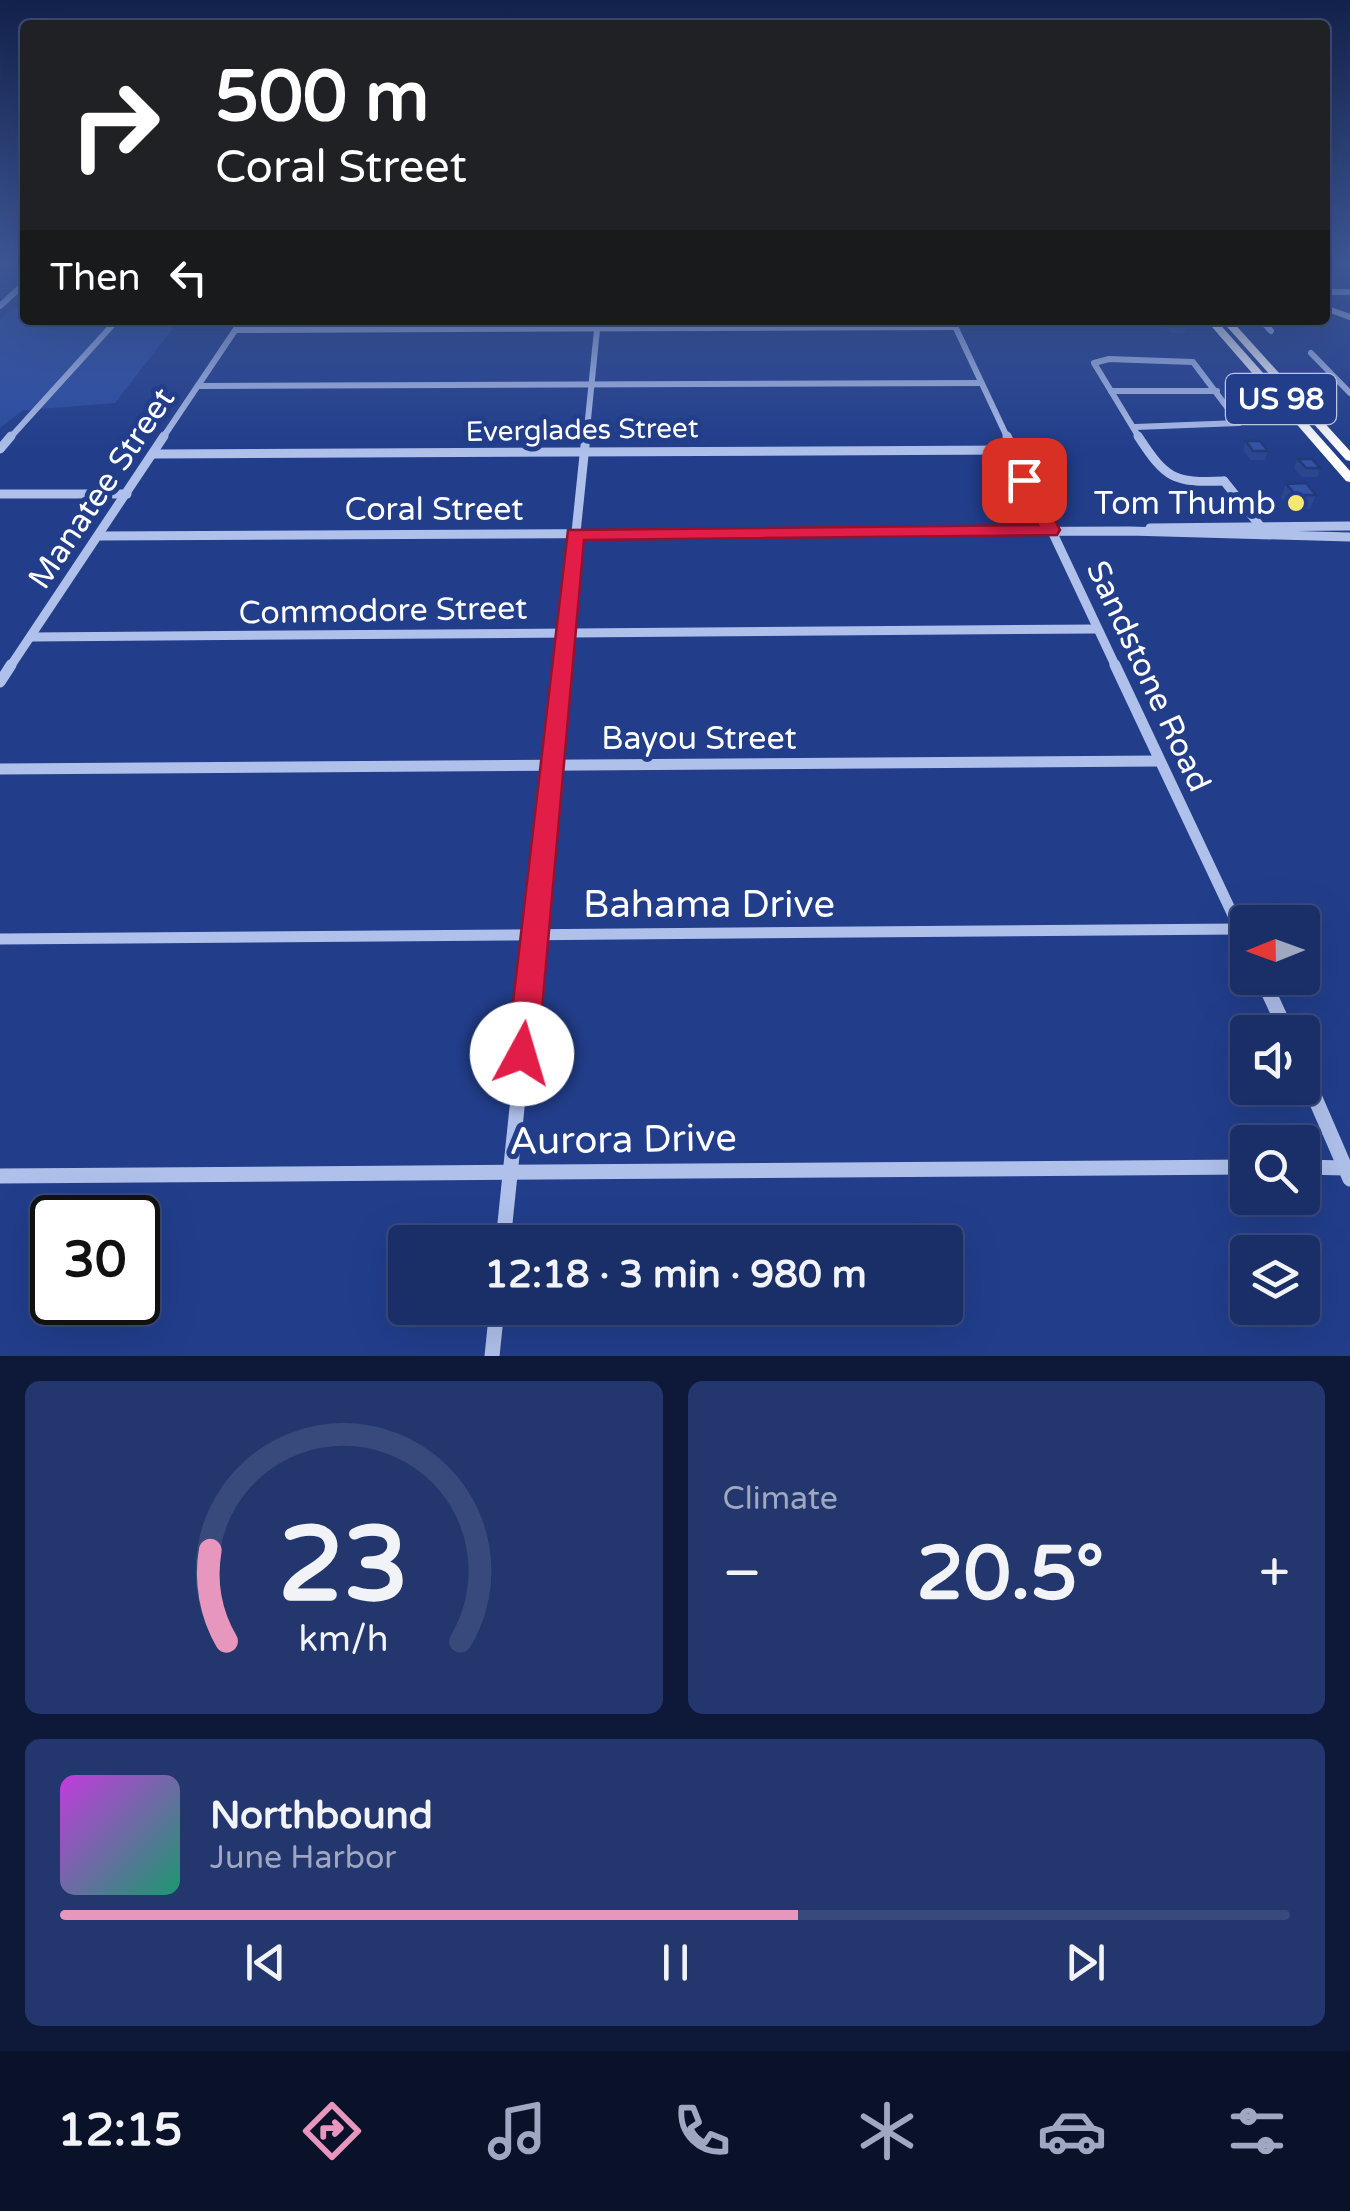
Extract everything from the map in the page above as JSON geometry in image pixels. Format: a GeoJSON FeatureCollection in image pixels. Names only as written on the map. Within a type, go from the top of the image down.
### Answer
{"type":"FeatureCollection","features":[{"type":"Feature","properties":{"kind":"highway","name":"US 98"},"geometry":{"type":"LineString","coordinates":[[1217,326],[1350,478]]}},
{"type":"Feature","properties":{"kind":"highway","name":"US 98"},"geometry":{"type":"LineString","coordinates":[[1232,326],[1350,458]]}},
{"type":"Feature","properties":{"kind":"street"},"geometry":{"type":"LineString","coordinates":[[0,449],[111,326]]}},
{"type":"Feature","properties":{"kind":"street","name":"Manatee Street"},"geometry":{"type":"LineString","coordinates":[[0,682],[238,326]]}},
{"type":"Feature","properties":{"kind":"street"},"geometry":{"type":"LineString","coordinates":[[236,330],[460,326]]}},
{"type":"Feature","properties":{"kind":"street"},"geometry":{"type":"LineString","coordinates":[[505,1225],[597,326]]}},
{"type":"Feature","properties":{"kind":"street","name":"Sandstone Road"},"geometry":{"type":"LineString","coordinates":[[955,326],[1230,910]]}},
{"type":"Feature","properties":{"kind":"street"},"geometry":{"type":"LineString","coordinates":[[1267,326],[1271,331]]}},
{"type":"Feature","properties":{"kind":"street"},"geometry":{"type":"LineString","coordinates":[[1311,353],[1350,392]]}},
{"type":"Feature","properties":{"kind":"street"},"geometry":{"type":"LineString","coordinates":[[1135,427],[1237,424],[1237,416],[1194,363],[1096,361],[1096,366],[1135,427],[1170,476],[1224,481],[1257,527]]}},
{"type":"Feature","properties":{"kind":"street"},"geometry":{"type":"LineString","coordinates":[[200,386],[981,383]]}},
{"type":"Feature","properties":{"kind":"street"},"geometry":{"type":"LineString","coordinates":[[1111,391],[1216,391]]}},
{"type":"Feature","properties":{"kind":"street"},"geometry":{"type":"LineString","coordinates":[[1305,427],[1322,427]]}},
{"type":"Feature","properties":{"kind":"street","name":"Everglades Street"},"geometry":{"type":"LineString","coordinates":[[154,454],[1011,450]]}},
{"type":"Feature","properties":{"kind":"street"},"geometry":{"type":"LineString","coordinates":[[0,494],[126,494]]}},
{"type":"Feature","properties":{"kind":"street","name":"Coral Street"},"geometry":{"type":"LineString","coordinates":[[98,536],[1350,526]]}},
{"type":"Feature","properties":{"kind":"street","name":"Coral Street"},"geometry":{"type":"LineString","coordinates":[[1129,530],[1172,535],[1350,537]]}},
{"type":"Feature","properties":{"kind":"street","name":"Commodore Street"},"geometry":{"type":"LineString","coordinates":[[30,637],[1096,629]]}},
{"type":"Feature","properties":{"kind":"street","name":"Bayou Street"},"geometry":{"type":"LineString","coordinates":[[0,769],[1159,760]]}},
{"type":"Feature","properties":{"kind":"street","name":"Bahama Drive"},"geometry":{"type":"LineString","coordinates":[[0,940],[1230,929]]}},
{"type":"Feature","properties":{"kind":"street"},"geometry":{"type":"LineString","coordinates":[[1318,1105],[1348,1173],[1320,1170]]}},
{"type":"Feature","properties":{"kind":"street","name":"Aurora Drive"},"geometry":{"type":"LineString","coordinates":[[0,1176],[1230,1167]]}},
{"type":"Feature","properties":{"kind":"street"},"geometry":{"type":"LineString","coordinates":[[492,1356],[495,1325]]}},
{"type":"Feature","properties":{"kind":"shaded area"},"geometry":{"type":"Polygon","coordinates":[[[0,326],[107,326],[32,410],[23,410],[0,428],[0,326]]]}},
{"type":"Feature","properties":{"kind":"shaded area"},"geometry":{"type":"Polygon","coordinates":[[[114,326],[174,326],[115,403],[40,409],[114,326]]]}},
{"type":"Feature","properties":{"kind":"building"},"geometry":{"type":"Polygon","coordinates":[[[1246,441],[1260,441],[1268,451],[1253,451],[1246,441]]]}},
{"type":"Feature","properties":{"kind":"building"},"geometry":{"type":"Polygon","coordinates":[[[1298,459],[1312,459],[1320,468],[1306,468],[1298,459]]]}},
{"type":"Feature","properties":{"kind":"building"},"geometry":{"type":"Polygon","coordinates":[[[1306,483],[1316,495],[1296,495],[1286,484],[1306,483]]]}},
{"type":"Feature","properties":{"kind":"place","name":"Tom Thumb"},"geometry":{"type":"Point","coordinates":[1296,503]}},
{"type":"Feature","properties":{"kind":"route"},"geometry":{"type":"LineString","coordinates":[[522,1054],[575,534],[1050,530],[1024,480]]}}]}
